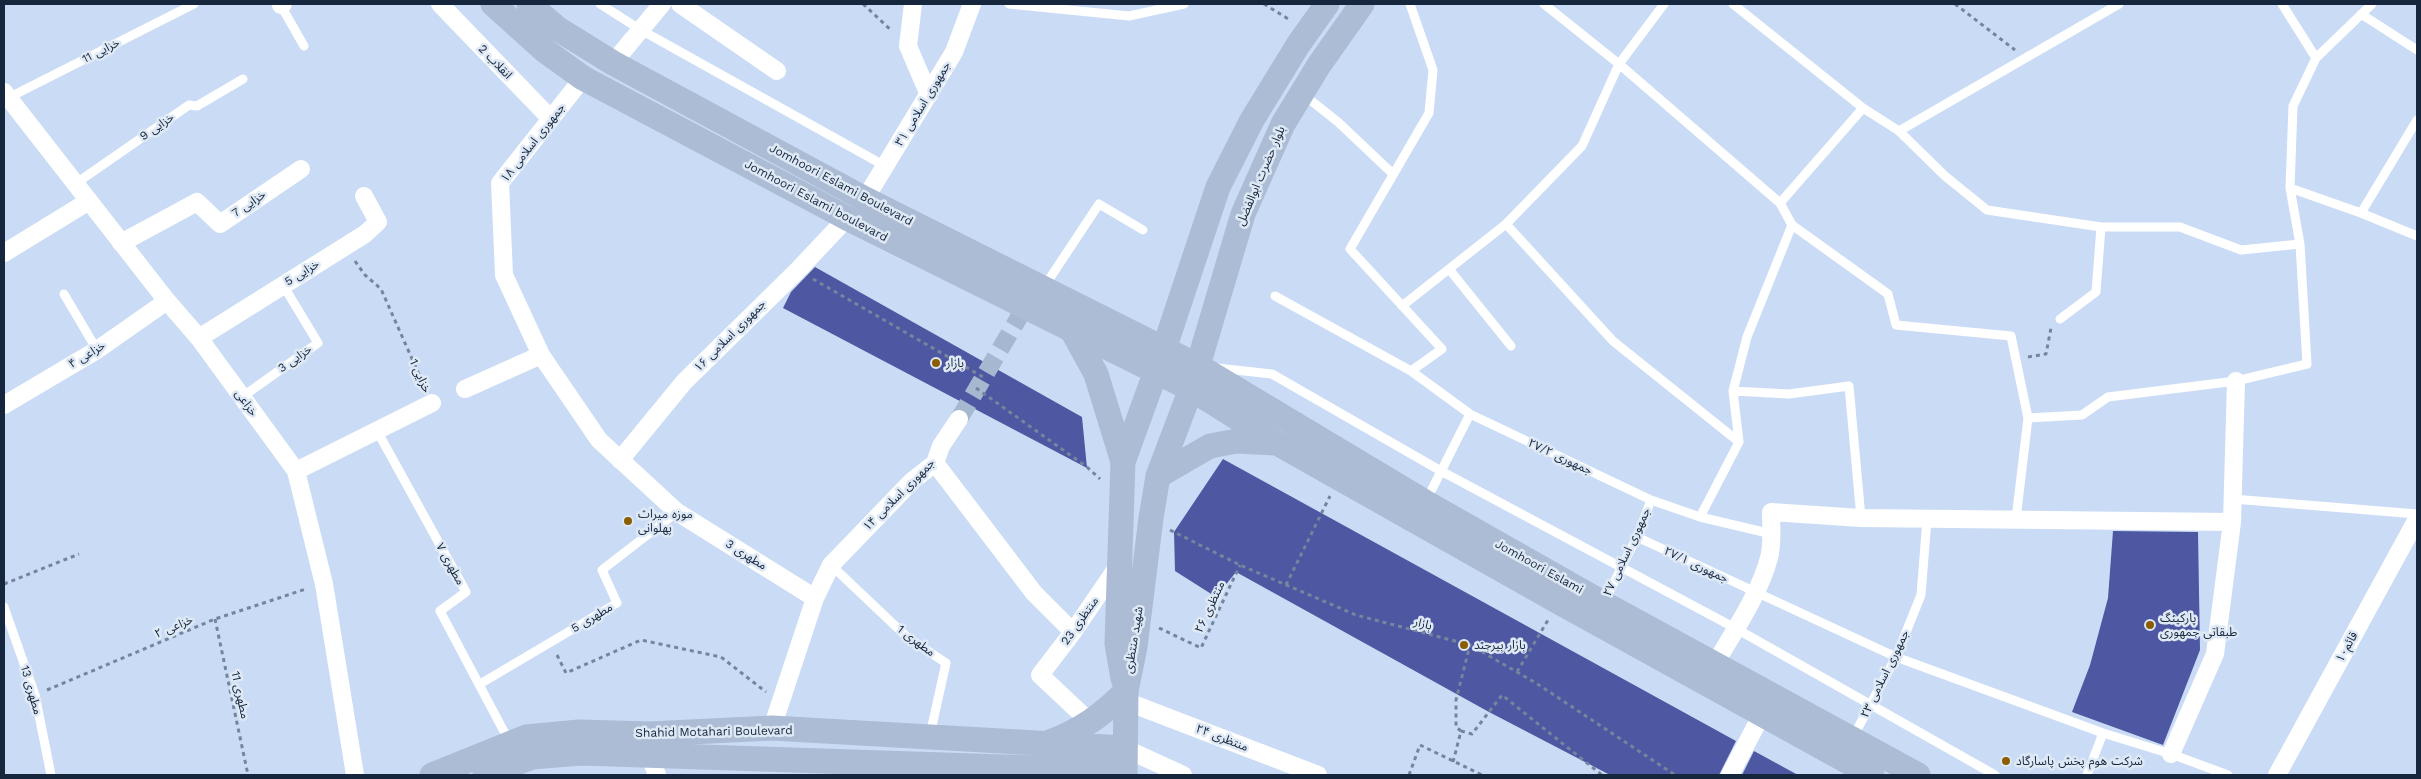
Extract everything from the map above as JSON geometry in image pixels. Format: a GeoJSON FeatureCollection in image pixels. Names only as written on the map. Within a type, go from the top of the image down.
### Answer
{"type":"FeatureCollection","features":[{"type":"Feature","properties":{"kind":"main road","name":"Jomhoori Eslami boulevard"},"geometry":{"type":"LineString","coordinates":[[493,4],[544,50],[583,78],[847,218],[1074,332],[1160,360]]}},
{"type":"Feature","properties":{"kind":"main road","name":"Jomhoori Eslami Boulevard"},"geometry":{"type":"LineString","coordinates":[[529,4],[558,29],[614,63],[865,199],[1043,287],[1160,360]]}},
{"type":"Feature","properties":{"kind":"main road"},"geometry":{"type":"LineString","coordinates":[[1160,360],[1218,187],[1252,120],[1308,30],[1327,4]]}},
{"type":"Feature","properties":{"kind":"main road","name":"بلوار حضرت ابوالفضل"},"geometry":{"type":"LineString","coordinates":[[1194,377],[1243,214],[1283,124],[1362,4]]}},
{"type":"Feature","properties":{"kind":"main road"},"geometry":{"type":"LineString","coordinates":[[1074,332],[1096,374],[1122,462]]}},
{"type":"Feature","properties":{"kind":"main road","name":"Jomhoori Eslami"},"geometry":{"type":"LineString","coordinates":[[1160,360],[1425,502],[1603,603],[1918,775]]}},
{"type":"Feature","properties":{"kind":"main road","name":"شهید منتظری"},"geometry":{"type":"LineString","coordinates":[[1125,696],[1117,644],[1122,462],[1160,360]]}},
{"type":"Feature","properties":{"kind":"main road","name":"Jomhoori Eslami"},"geometry":{"type":"LineString","coordinates":[[1194,377],[1279,444],[1872,775]]}},
{"type":"Feature","properties":{"kind":"main road","name":"شهید منتظری"},"geometry":{"type":"LineString","coordinates":[[1125,696],[1135,647],[1158,476],[1194,377]]}},
{"type":"Feature","properties":{"kind":"main road"},"geometry":{"type":"LineString","coordinates":[[1158,476],[1210,446],[1237,441],[1279,444]]}},
{"type":"Feature","properties":{"kind":"main road"},"geometry":{"type":"LineString","coordinates":[[1046,744],[1078,731],[1125,696]]}},
{"type":"Feature","properties":{"kind":"main road"},"geometry":{"type":"LineString","coordinates":[[1125,696],[1125,765]]}},
{"type":"Feature","properties":{"kind":"main road","name":"Shahid Motahari Boulevard"},"geometry":{"type":"LineString","coordinates":[[485,775],[512,761],[526,737],[579,732],[649,734],[772,728],[1046,744],[1125,765]]}},
{"type":"Feature","properties":{"kind":"main road","name":"Shahid Motahari Boulevard"},"geometry":{"type":"LineString","coordinates":[[432,775],[532,757],[581,753],[653,765],[862,768],[1125,765]]}},
{"type":"Feature","properties":{"kind":"street","name":"انقلاب 2"},"geometry":{"type":"LineString","coordinates":[[440,4],[551,119]]}},
{"type":"Feature","properties":{"kind":"street"},"geometry":{"type":"LineString","coordinates":[[614,63],[662,4]]}},
{"type":"Feature","properties":{"kind":"street"},"geometry":{"type":"LineString","coordinates":[[680,4],[777,71]]}},
{"type":"Feature","properties":{"kind":"street"},"geometry":{"type":"LineString","coordinates":[[913,4],[908,46],[929,95]]}},
{"type":"Feature","properties":{"kind":"street","name":"جمهوری اسلامی ۳۱"},"geometry":{"type":"LineString","coordinates":[[865,199],[954,52],[972,4]]}},
{"type":"Feature","properties":{"kind":"street","name":"جمهوری اسلامی ۱۸"},"geometry":{"type":"LineString","coordinates":[[583,78],[500,183],[504,275],[541,355],[598,440],[677,512]]}},
{"type":"Feature","properties":{"kind":"street","name":"خزاعی"},"geometry":{"type":"LineString","coordinates":[[6,95],[121,243],[198,338],[296,471],[324,584],[354,775]]}},
{"type":"Feature","properties":{"kind":"street","name":"خزایی 7"},"geometry":{"type":"LineString","coordinates":[[121,243],[198,202],[220,224],[301,169]]}},
{"type":"Feature","properties":{"kind":"street","name":"خزایی 5"},"geometry":{"type":"LineString","coordinates":[[198,338],[345,246],[378,222],[364,196]]}},
{"type":"Feature","properties":{"kind":"street"},"geometry":{"type":"LineString","coordinates":[[4,253],[89,202]]}},
{"type":"Feature","properties":{"kind":"street","name":"جمهوری اسلامی ۱۶"},"geometry":{"type":"LineString","coordinates":[[620,460],[684,382],[797,271],[847,218]]}},
{"type":"Feature","properties":{"kind":"street","name":"خزاعی ۴"},"geometry":{"type":"LineString","coordinates":[[4,405],[97,350],[167,301]]}},
{"type":"Feature","properties":{"kind":"street"},"geometry":{"type":"LineString","coordinates":[[465,389],[541,355]]}},
{"type":"Feature","properties":{"kind":"street"},"geometry":{"type":"LineString","coordinates":[[2171,754],[2215,654],[2232,522],[2236,381]]}},
{"type":"Feature","properties":{"kind":"street","name":"خزایی 1"},"geometry":{"type":"LineString","coordinates":[[296,471],[376,429],[432,403]]}},
{"type":"Feature","properties":{"kind":"street","name":"جمهوری اسلامی ۱۴"},"geometry":{"type":"LineString","coordinates":[[831,565],[912,481],[935,463],[941,446],[959,419]]}},
{"type":"Feature","properties":{"kind":"street"},"geometry":{"type":"LineString","coordinates":[[935,463],[1034,593],[1073,632]]}},
{"type":"Feature","properties":{"kind":"street","name":"مطهری 3"},"geometry":{"type":"LineString","coordinates":[[677,512],[815,598]]}},
{"type":"Feature","properties":{"kind":"street"},"geometry":{"type":"LineString","coordinates":[[1715,664],[1755,592],[1769,558],[1772,534],[1770,512],[1861,518],[2232,522]]}},
{"type":"Feature","properties":{"kind":"street","name":"قائم۱۰"},"geometry":{"type":"LineString","coordinates":[[2277,775],[2417,519]]}},
{"type":"Feature","properties":{"kind":"street"},"geometry":{"type":"LineString","coordinates":[[772,728],[815,598],[831,565]]}},
{"type":"Feature","properties":{"kind":"street","name":"منتظری 23"},"geometry":{"type":"LineString","coordinates":[[1091,723],[1040,675],[1073,632],[1118,566]]}},
{"type":"Feature","properties":{"kind":"street","name":"منتظری ۲۴"},"geometry":{"type":"LineString","coordinates":[[1125,696],[1318,775]]}},
{"type":"Feature","properties":{"kind":"street"},"geometry":{"type":"LineString","coordinates":[[1730,775],[1762,714]]}},
{"type":"Feature","properties":{"kind":"street"},"geometry":{"type":"LineString","coordinates":[[1125,765],[1183,775]]}},
{"type":"Feature","properties":{"kind":"lane","name":"خزایی 11"},"geometry":{"type":"LineString","coordinates":[[6,95],[194,4]]}},
{"type":"Feature","properties":{"kind":"lane"},"geometry":{"type":"LineString","coordinates":[[281,4],[304,46]]}},
{"type":"Feature","properties":{"kind":"lane"},"geometry":{"type":"LineString","coordinates":[[600,4],[641,30],[885,166]]}},
{"type":"Feature","properties":{"kind":"lane"},"geometry":{"type":"LineString","coordinates":[[1009,4],[1129,16],[1184,4]]}},
{"type":"Feature","properties":{"kind":"lane"},"geometry":{"type":"LineString","coordinates":[[1410,4],[1433,70],[1429,113],[1350,249],[1442,349],[1411,370]]}},
{"type":"Feature","properties":{"kind":"lane"},"geometry":{"type":"LineString","coordinates":[[1544,4],[1619,64],[1780,203],[1792,225],[1888,294],[1896,325],[2011,336],[2028,418],[2016,519]]}},
{"type":"Feature","properties":{"kind":"lane"},"geometry":{"type":"LineString","coordinates":[[1402,306],[1506,224],[1582,146],[1619,64],[1664,4]]}},
{"type":"Feature","properties":{"kind":"lane"},"geometry":{"type":"LineString","coordinates":[[1733,4],[1863,108],[1899,130],[1945,176],[1987,210],[2101,227],[2180,227],[2241,250],[2300,244]]}},
{"type":"Feature","properties":{"kind":"lane"},"geometry":{"type":"LineString","coordinates":[[1899,130],[2119,4]]}},
{"type":"Feature","properties":{"kind":"lane"},"geometry":{"type":"LineString","coordinates":[[2282,4],[2316,58]]}},
{"type":"Feature","properties":{"kind":"lane"},"geometry":{"type":"LineString","coordinates":[[2028,418],[2082,415],[2108,397],[2236,381],[2307,364],[2300,244],[2290,188],[2293,106],[2316,58],[2372,4]]}},
{"type":"Feature","properties":{"kind":"lane"},"geometry":{"type":"LineString","coordinates":[[2361,14],[2417,50]]}},
{"type":"Feature","properties":{"kind":"lane","name":"خزایی 9"},"geometry":{"type":"LineString","coordinates":[[76,184],[189,105],[196,106],[243,80]]}},
{"type":"Feature","properties":{"kind":"lane"},"geometry":{"type":"LineString","coordinates":[[1302,93],[1338,122],[1393,174]]}},
{"type":"Feature","properties":{"kind":"lane"},"geometry":{"type":"LineString","coordinates":[[1780,203],[1863,108]]}},
{"type":"Feature","properties":{"kind":"lane"},"geometry":{"type":"LineString","coordinates":[[2361,213],[2417,120]]}},
{"type":"Feature","properties":{"kind":"lane"},"geometry":{"type":"LineString","coordinates":[[2290,188],[2361,213],[2417,236]]}},
{"type":"Feature","properties":{"kind":"lane"},"geometry":{"type":"LineString","coordinates":[[1043,287],[1099,204],[1143,230]]}},
{"type":"Feature","properties":{"kind":"lane"},"geometry":{"type":"LineString","coordinates":[[1506,224],[1613,341],[1739,442]]}},
{"type":"Feature","properties":{"kind":"lane"},"geometry":{"type":"LineString","coordinates":[[1700,517],[1739,442],[1732,391],[1746,337],[1792,225]]}},
{"type":"Feature","properties":{"kind":"lane"},"geometry":{"type":"LineString","coordinates":[[2060,319],[2096,292],[2101,227]]}},
{"type":"Feature","properties":{"kind":"lane"},"geometry":{"type":"LineString","coordinates":[[1449,269],[1511,346]]}},
{"type":"Feature","properties":{"kind":"lane","name":"خزایی 3"},"geometry":{"type":"LineString","coordinates":[[242,397],[318,342],[283,285]]}},
{"type":"Feature","properties":{"kind":"lane"},"geometry":{"type":"LineString","coordinates":[[64,294],[97,350]]}},
{"type":"Feature","properties":{"kind":"lane","name":"جمهوری ۲۷/۲"},"geometry":{"type":"LineString","coordinates":[[1276,296],[1411,370],[1470,414],[1651,500],[1700,517],[1772,534]]}},
{"type":"Feature","properties":{"kind":"lane"},"geometry":{"type":"LineString","coordinates":[[1194,377],[1272,374],[1441,471],[1735,628],[1995,775]]}},
{"type":"Feature","properties":{"kind":"lane"},"geometry":{"type":"LineString","coordinates":[[1732,391],[1789,394],[1848,386],[1861,518]]}},
{"type":"Feature","properties":{"kind":"lane"},"geometry":{"type":"LineString","coordinates":[[1425,502],[1470,414]]}},
{"type":"Feature","properties":{"kind":"lane","name":"مطهری ۷"},"geometry":{"type":"LineString","coordinates":[[376,429],[466,592],[440,610],[480,684],[512,761]]}},
{"type":"Feature","properties":{"kind":"lane"},"geometry":{"type":"LineString","coordinates":[[2233,499],[2417,514]]}},
{"type":"Feature","properties":{"kind":"lane","name":"جمهوری اسلامی ۲۷"},"geometry":{"type":"LineString","coordinates":[[1603,603],[1637,536],[1651,500]]}},
{"type":"Feature","properties":{"kind":"lane","name":"مطهری 5"},"geometry":{"type":"LineString","coordinates":[[480,684],[617,603],[602,570],[677,512]]}},
{"type":"Feature","properties":{"kind":"lane","name":"جمهوری اسلامی ۲۳"},"geometry":{"type":"LineString","coordinates":[[1852,739],[1896,657],[1921,595],[1927,519]]}},
{"type":"Feature","properties":{"kind":"lane","name":"جمهوری ۲۷/۱"},"geometry":{"type":"LineString","coordinates":[[1637,536],[1896,657],[2103,733],[2171,754],[2228,775]]}},
{"type":"Feature","properties":{"kind":"lane","name":"مطهری 1"},"geometry":{"type":"LineString","coordinates":[[831,565],[907,637],[946,663],[930,737]]}},
{"type":"Feature","properties":{"kind":"lane","name":"مطهری 13"},"geometry":{"type":"LineString","coordinates":[[4,607],[34,695],[52,775]]}},
{"type":"Feature","properties":{"kind":"lane"},"geometry":{"type":"LineString","coordinates":[[2088,775],[2103,733]]}},
{"type":"Feature","properties":{"kind":"path"},"geometry":{"type":"LineString","coordinates":[[863,4],[908,46]]}},
{"type":"Feature","properties":{"kind":"path"},"geometry":{"type":"LineString","coordinates":[[1264,4],[1308,30]]}},
{"type":"Feature","properties":{"kind":"path"},"geometry":{"type":"LineString","coordinates":[[1955,4],[2025,58]]}},
{"type":"Feature","properties":{"kind":"path","name":"خزایی 1"},"geometry":{"type":"LineString","coordinates":[[345,246],[365,275],[381,289],[432,403]]}},
{"type":"Feature","properties":{"kind":"path"},"geometry":{"type":"LineString","coordinates":[[797,271],[983,377]]}},
{"type":"Feature","properties":{"kind":"path"},"geometry":{"type":"LineString","coordinates":[[2016,360],[2046,354],[2050,329],[2060,319]]}},
{"type":"Feature","properties":{"kind":"path"},"geometry":{"type":"LineString","coordinates":[[976,388],[1087,467],[1120,498]]}},
{"type":"Feature","properties":{"kind":"path"},"geometry":{"type":"LineString","coordinates":[[1286,585],[1339,478]]}},
{"type":"Feature","properties":{"kind":"path","name":"بازار"},"geometry":{"type":"LineString","coordinates":[[1151,518],[1240,565],[1356,615],[1470,645],[1517,672],[1675,775]]}},
{"type":"Feature","properties":{"kind":"path"},"geometry":{"type":"LineString","coordinates":[[4,584],[78,554]]}},
{"type":"Feature","properties":{"kind":"path","name":"منتظری ۲۶"},"geometry":{"type":"LineString","coordinates":[[1138,618],[1201,648],[1240,565]]}},
{"type":"Feature","properties":{"kind":"path","name":"خزاعی ۲"},"geometry":{"type":"LineString","coordinates":[[34,695],[215,619],[324,584]]}},
{"type":"Feature","properties":{"kind":"path"},"geometry":{"type":"LineString","coordinates":[[1517,672],[1559,602]]}},
{"type":"Feature","properties":{"kind":"path","name":"مطهری 11"},"geometry":{"type":"LineString","coordinates":[[215,619],[248,775]]}},
{"type":"Feature","properties":{"kind":"path"},"geometry":{"type":"LineString","coordinates":[[551,643],[566,673],[641,640],[721,658],[780,703]]}},
{"type":"Feature","properties":{"kind":"path"},"geometry":{"type":"LineString","coordinates":[[1470,645],[1456,700],[1456,726],[1461,731],[1472,734],[1502,695],[1602,775]]}},
{"type":"Feature","properties":{"kind":"path"},"geometry":{"type":"LineString","coordinates":[[1453,762],[1461,731]]}},
{"type":"Feature","properties":{"kind":"path"},"geometry":{"type":"LineString","coordinates":[[1409,775],[1420,745],[1482,775]]}},
{"type":"Feature","properties":{"kind":"building","name":"بازار"},"geometry":{"type":"Polygon","coordinates":[[[815,267],[1082,417],[1087,468],[783,308],[791,292],[815,267]]]}},
{"type":"Feature","properties":{"kind":"building","name":"بازار بیرجند"},"geometry":{"type":"Polygon","coordinates":[[[1223,459],[1736,741],[1719,775],[1610,775],[1489,712],[1236,572],[1216,597],[1175,571],[1174,532],[1223,459]]]}},
{"type":"Feature","properties":{"kind":"building","name":"پارکینگ طبقاتی جمهوری"},"geometry":{"type":"Polygon","coordinates":[[[2113,531],[2198,532],[2200,650],[2163,745],[2072,712],[2090,665],[2108,598],[2113,531]]]}},
{"type":"Feature","properties":{"kind":"building"},"geometry":{"type":"Polygon","coordinates":[[[1754,751],[1798,775],[1742,775],[1754,751]]]}},
{"type":"Feature","properties":{"kind":"tunnel"},"geometry":{"type":"LineString","coordinates":[[959,419],[1025,307]]}},
{"type":"Feature","properties":{"kind":"place","name":"بازار"},"geometry":{"type":"Point","coordinates":[936,363]}},
{"type":"Feature","properties":{"kind":"place","name":"موزه میراث پهلوانی"},"geometry":{"type":"Point","coordinates":[628,521]}},
{"type":"Feature","properties":{"kind":"place","name":"پارکینگ طبقاتی جمهوری"},"geometry":{"type":"Point","coordinates":[2150,625]}},
{"type":"Feature","properties":{"kind":"place","name":"بازار بیرجند"},"geometry":{"type":"Point","coordinates":[1464,645]}},
{"type":"Feature","properties":{"kind":"place","name":"شرکت هوم پخش پاسارگاد"},"geometry":{"type":"Point","coordinates":[2006,761]}}]}
